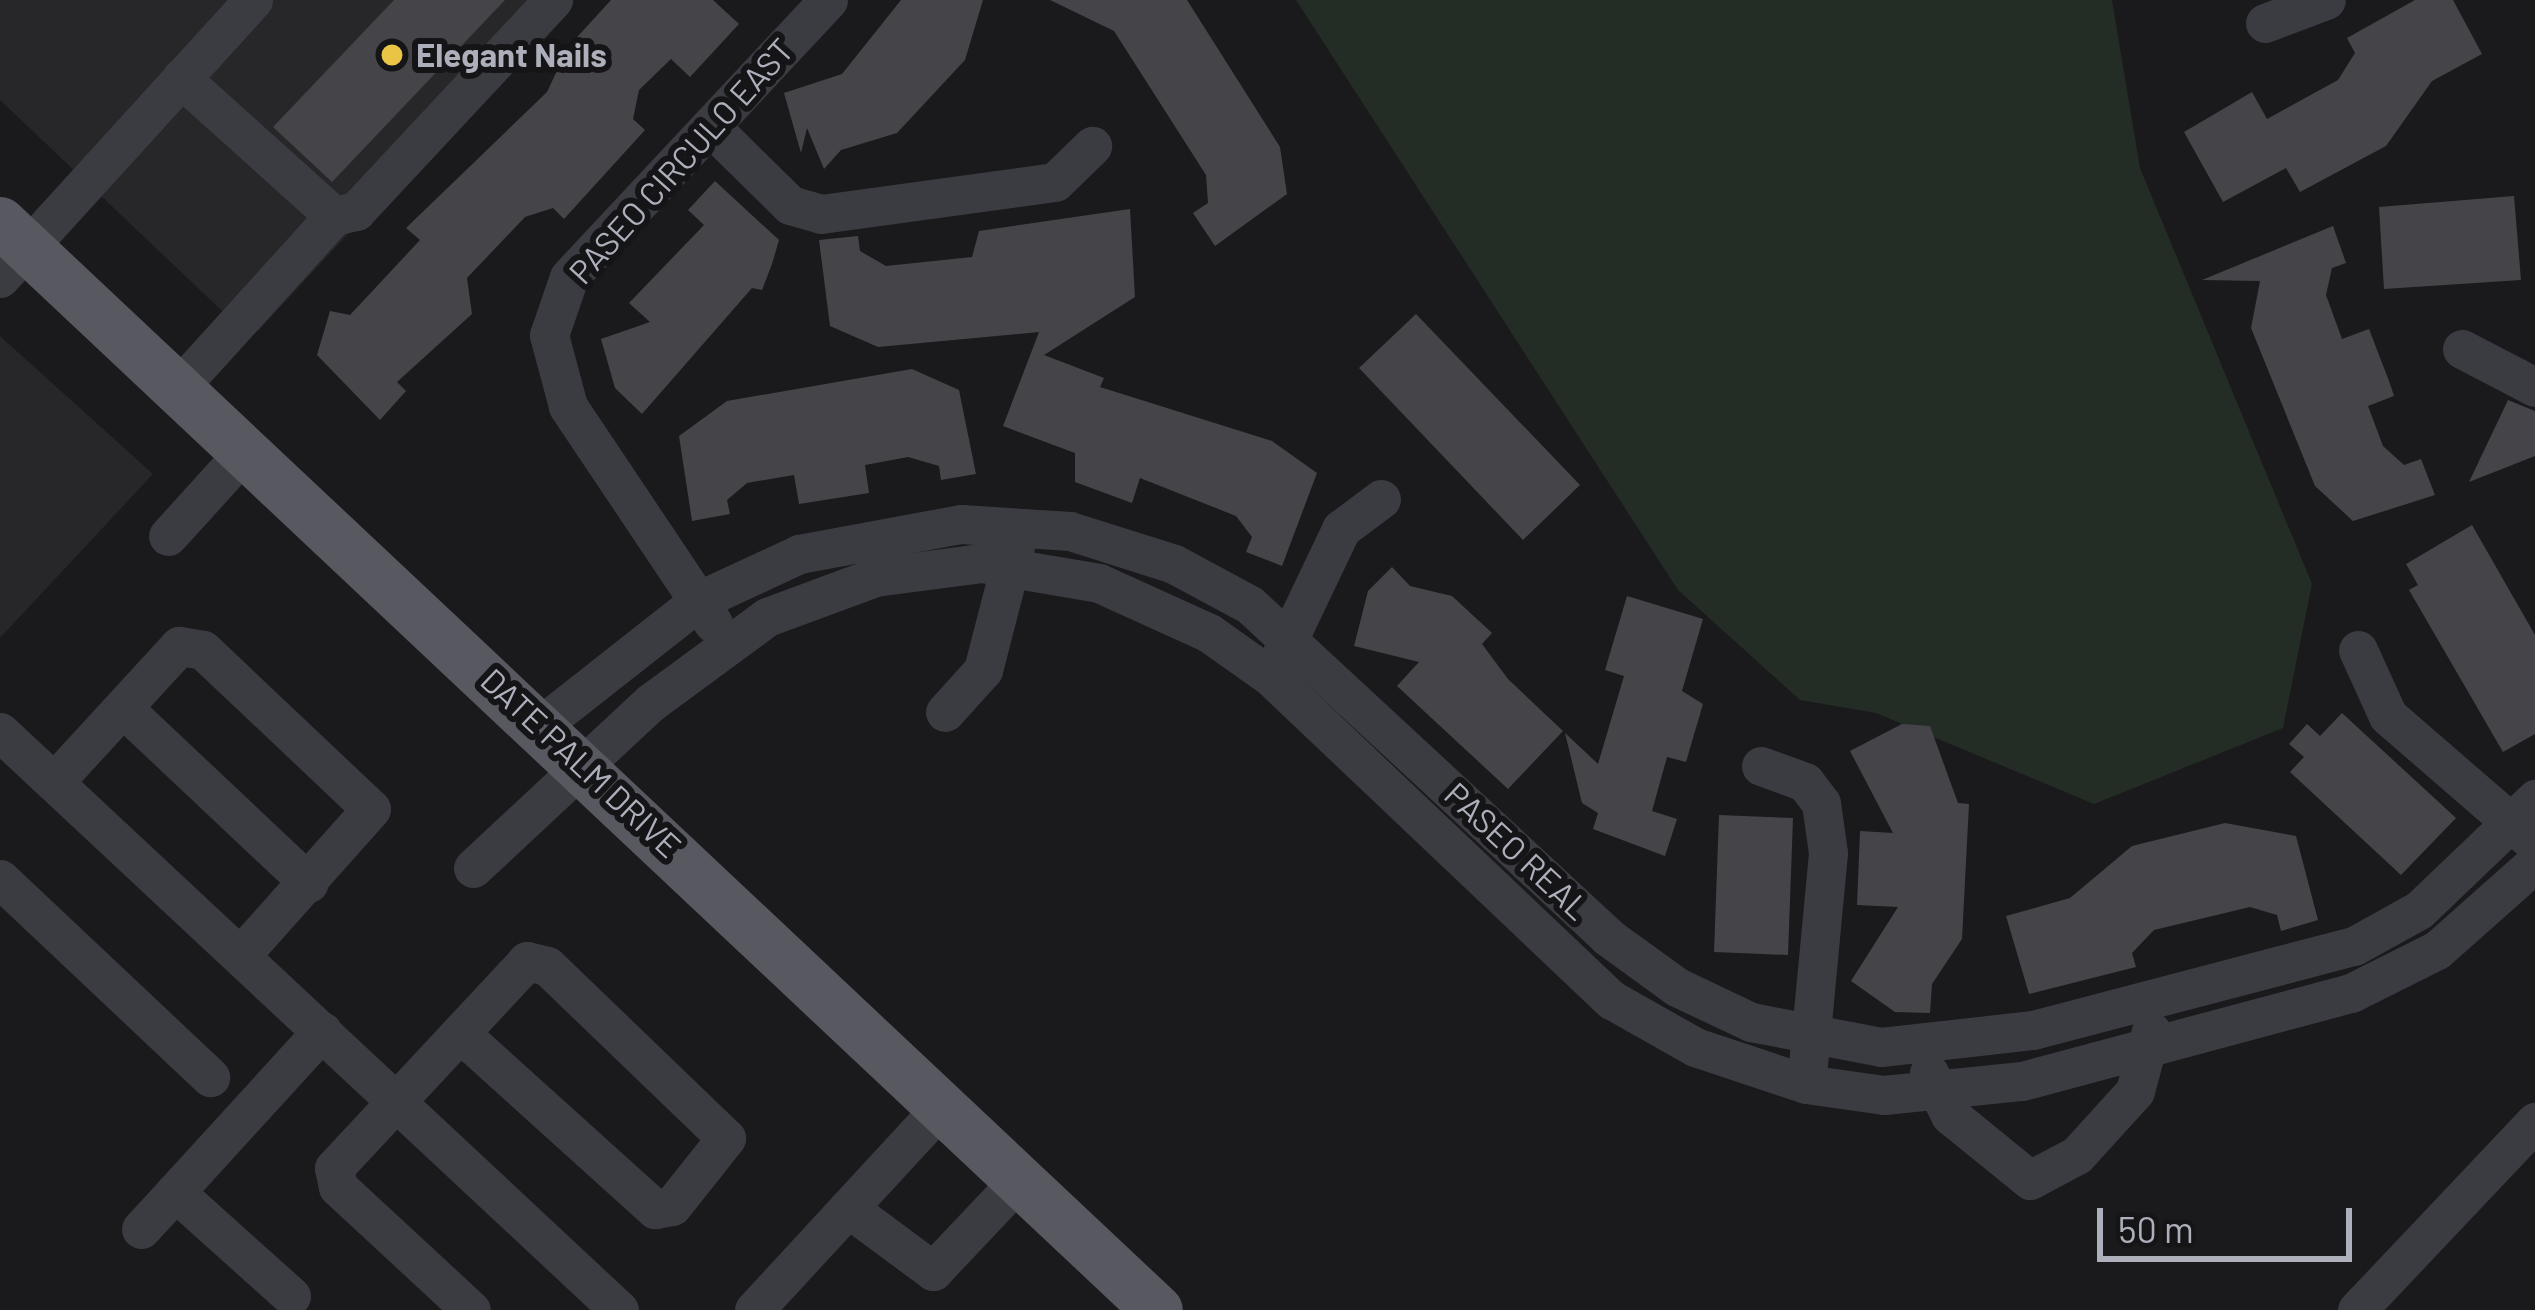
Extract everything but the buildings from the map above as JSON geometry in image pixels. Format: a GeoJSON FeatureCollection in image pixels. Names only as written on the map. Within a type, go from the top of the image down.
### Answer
{"type":"FeatureCollection","features":[{"type":"Feature","properties":{"kind":"main road","name":"DATE PALM DRIVE"},"geometry":{"type":"LineString","coordinates":[[10,250],[178,388],[583,763],[1157,1310]]}},
{"type":"Feature","properties":{"kind":"street"},"geometry":{"type":"LineString","coordinates":[[10,250],[253,0]]}},
{"type":"Feature","properties":{"kind":"street"},"geometry":{"type":"LineString","coordinates":[[178,388],[334,215],[356,211],[554,0]]}},
{"type":"Feature","properties":{"kind":"street","name":"PASEO CIRCULO EAST"},"geometry":{"type":"LineString","coordinates":[[725,642],[568,406],[549,335],[569,277],[828,0]]}},
{"type":"Feature","properties":{"kind":"street"},"geometry":{"type":"LineString","coordinates":[[2265,23],[2326,0]]}},
{"type":"Feature","properties":{"kind":"street"},"geometry":{"type":"LineString","coordinates":[[182,78],[334,215]]}},
{"type":"Feature","properties":{"kind":"street"},"geometry":{"type":"LineString","coordinates":[[711,127],[790,205],[821,214],[1055,182],[1092,146]]}},
{"type":"Feature","properties":{"kind":"street"},"geometry":{"type":"LineString","coordinates":[[2462,349],[2535,387]]}},
{"type":"Feature","properties":{"kind":"street"},"geometry":{"type":"LineString","coordinates":[[168,536],[245,451]]}},
{"type":"Feature","properties":{"kind":"street"},"geometry":{"type":"LineString","coordinates":[[1270,676],[1341,529],[1381,499]]}},
{"type":"Feature","properties":{"kind":"street"},"geometry":{"type":"LineString","coordinates":[[945,712],[983,670],[1012,568],[1018,523]]}},
{"type":"Feature","properties":{"kind":"street","name":"PASEO REAL"},"geometry":{"type":"LineString","coordinates":[[541,725],[700,601],[852,540],[1018,523],[1174,564],[1291,637],[1541,874],[1676,987],[1810,1039],[1926,1048],[2147,1002],[2374,936],[2528,822]]}},
{"type":"Feature","properties":{"kind":"street","name":"PASEO REAL"},"geometry":{"type":"LineString","coordinates":[[473,868],[583,763],[725,642],[856,582],[1012,568],[1133,594],[1270,676],[1612,1000],[1667,1033],[1806,1084],[1932,1093],[2153,1047],[2395,973],[2535,863]]}},
{"type":"Feature","properties":{"kind":"street"},"geometry":{"type":"LineString","coordinates":[[55,782],[191,641],[364,800],[368,821],[241,955]]}},
{"type":"Feature","properties":{"kind":"street"},"geometry":{"type":"LineString","coordinates":[[2358,650],[2388,716],[2528,822]]}},
{"type":"Feature","properties":{"kind":"street"},"geometry":{"type":"LineString","coordinates":[[123,707],[309,883]]}},
{"type":"Feature","properties":{"kind":"street"},"geometry":{"type":"LineString","coordinates":[[0,732],[619,1310]]}},
{"type":"Feature","properties":{"kind":"street"},"geometry":{"type":"LineString","coordinates":[[1761,766],[1805,782],[1821,803],[1828,853],[1806,1084]]}},
{"type":"Feature","properties":{"kind":"street"},"geometry":{"type":"LineString","coordinates":[[1512,907],[1541,874]]}},
{"type":"Feature","properties":{"kind":"street"},"geometry":{"type":"LineString","coordinates":[[0,879],[210,1077]]}},
{"type":"Feature","properties":{"kind":"street"},"geometry":{"type":"LineString","coordinates":[[460,1033],[655,1209],[672,1206],[725,1148],[716,1125],[536,960],[460,1033],[395,1101],[333,1177],[471,1310]]}},
{"type":"Feature","properties":{"kind":"street"},"geometry":{"type":"LineString","coordinates":[[1926,1048],[1932,1093],[2001,1166],[2030,1180],[2077,1155],[2134,1091],[2153,1047],[2147,1002]]}},
{"type":"Feature","properties":{"kind":"street"},"geometry":{"type":"LineString","coordinates":[[141,1229],[322,1031]]}},
{"type":"Feature","properties":{"kind":"street"},"geometry":{"type":"LineString","coordinates":[[754,1310],[943,1106]]}},
{"type":"Feature","properties":{"kind":"street"},"geometry":{"type":"LineString","coordinates":[[2357,1310],[2535,1122]]}},
{"type":"Feature","properties":{"kind":"street"},"geometry":{"type":"LineString","coordinates":[[848,1208],[933,1271],[1020,1179]]}},
{"type":"Feature","properties":{"kind":"street"},"geometry":{"type":"LineString","coordinates":[[175,1192],[291,1296]]}},
{"type":"Feature","properties":{"kind":"shaded area"},"geometry":{"type":"Polygon","coordinates":[[[0,0],[565,0],[258,331],[221,310],[0,100],[0,0]]]}},
{"type":"Feature","properties":{"kind":"shaded area"},"geometry":{"type":"Polygon","coordinates":[[[1296,0],[2112,0],[2140,168],[2312,584],[2283,728],[2094,804],[1876,713],[1800,700],[1678,590],[1296,0]]]}},
{"type":"Feature","properties":{"kind":"shaded area"},"geometry":{"type":"Polygon","coordinates":[[[0,336],[153,474],[0,638],[0,336]]]}},
{"type":"Feature","properties":{"kind":"place","name":"Elegant Nails"},"geometry":{"type":"Point","coordinates":[392,55]}}]}
